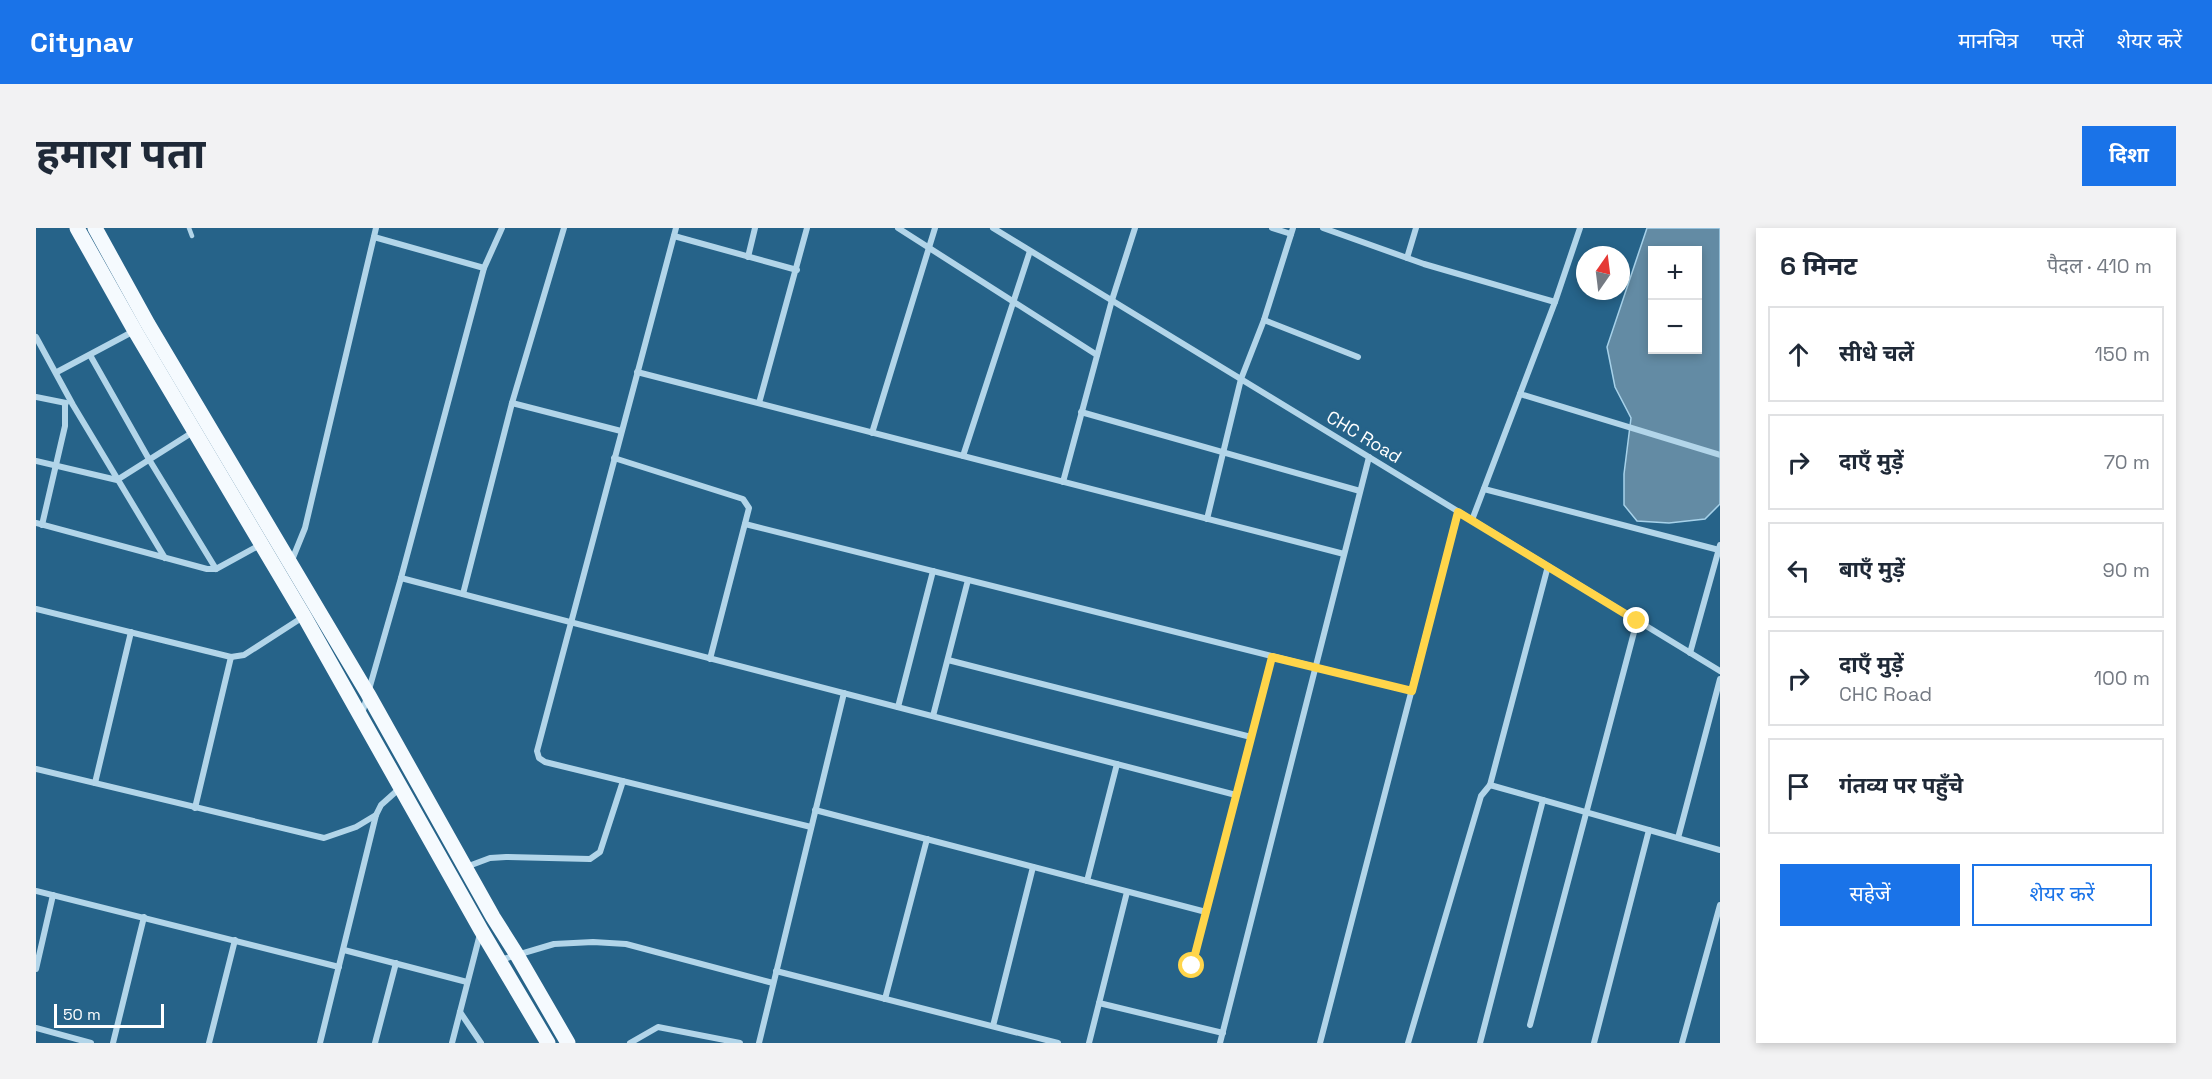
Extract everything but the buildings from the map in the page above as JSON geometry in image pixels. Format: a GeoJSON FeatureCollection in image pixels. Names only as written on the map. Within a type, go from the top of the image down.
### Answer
{"type":"FeatureCollection","features":[{"type":"Feature","properties":{"kind":"main road"},"geometry":{"type":"LineString","coordinates":[[77,228],[135,331],[290,563],[368,694],[464,867],[568,1043]]}},
{"type":"Feature","properties":{"kind":"main road"},"geometry":{"type":"LineString","coordinates":[[94,228],[262,543],[481,930],[548,1043]]}},
{"type":"Feature","properties":{"kind":"street"},"geometry":{"type":"LineString","coordinates":[[290,563],[305,528],[376,228]]}},
{"type":"Feature","properties":{"kind":"street"},"geometry":{"type":"LineString","coordinates":[[361,718],[484,268],[502,228]]}},
{"type":"Feature","properties":{"kind":"street"},"geometry":{"type":"LineString","coordinates":[[463,594],[512,403],[564,228]]}},
{"type":"Feature","properties":{"kind":"street"},"geometry":{"type":"LineString","coordinates":[[676,228],[537,751],[539,758],[545,762],[811,827]]}},
{"type":"Feature","properties":{"kind":"street"},"geometry":{"type":"LineString","coordinates":[[748,257],[755,228]]}},
{"type":"Feature","properties":{"kind":"street"},"geometry":{"type":"LineString","coordinates":[[759,403],[807,228]]}},
{"type":"Feature","properties":{"kind":"street"},"geometry":{"type":"LineString","coordinates":[[898,228],[1097,355]]}},
{"type":"Feature","properties":{"kind":"street"},"geometry":{"type":"LineString","coordinates":[[872,433],[935,228]]}},
{"type":"Feature","properties":{"kind":"street","name":"CHC Road"},"geometry":{"type":"LineString","coordinates":[[993,228],[1720,671]]}},
{"type":"Feature","properties":{"kind":"street"},"geometry":{"type":"LineString","coordinates":[[1063,482],[1112,300],[1135,228]]}},
{"type":"Feature","properties":{"kind":"street"},"geometry":{"type":"LineString","coordinates":[[1207,519],[1241,380],[1264,320],[1292,231],[1272,228]]}},
{"type":"Feature","properties":{"kind":"street"},"geometry":{"type":"LineString","coordinates":[[1323,228],[1407,258],[1555,302]]}},
{"type":"Feature","properties":{"kind":"street"},"geometry":{"type":"LineString","coordinates":[[1407,258],[1416,228]]}},
{"type":"Feature","properties":{"kind":"street"},"geometry":{"type":"LineString","coordinates":[[1472,520],[1555,302],[1580,228]]}},
{"type":"Feature","properties":{"kind":"street"},"geometry":{"type":"LineString","coordinates":[[674,236],[797,270]]}},
{"type":"Feature","properties":{"kind":"street"},"geometry":{"type":"LineString","coordinates":[[374,237],[484,268]]}},
{"type":"Feature","properties":{"kind":"street"},"geometry":{"type":"LineString","coordinates":[[963,456],[1029,251]]}},
{"type":"Feature","properties":{"kind":"street"},"geometry":{"type":"LineString","coordinates":[[1264,320],[1358,357]]}},
{"type":"Feature","properties":{"kind":"street"},"geometry":{"type":"LineString","coordinates":[[57,372],[135,331]]}},
{"type":"Feature","properties":{"kind":"street"},"geometry":{"type":"LineString","coordinates":[[36,337],[73,405],[165,558]]}},
{"type":"Feature","properties":{"kind":"street"},"geometry":{"type":"LineString","coordinates":[[90,355],[150,461],[216,569]]}},
{"type":"Feature","properties":{"kind":"street"},"geometry":{"type":"LineString","coordinates":[[637,372],[1344,554]]}},
{"type":"Feature","properties":{"kind":"street"},"geometry":{"type":"LineString","coordinates":[[1520,394],[1720,455]]}},
{"type":"Feature","properties":{"kind":"street"},"geometry":{"type":"LineString","coordinates":[[36,397],[73,405]]}},
{"type":"Feature","properties":{"kind":"street"},"geometry":{"type":"LineString","coordinates":[[65,403],[65,426],[39,524],[197,568],[216,569],[262,543]]}},
{"type":"Feature","properties":{"kind":"street"},"geometry":{"type":"LineString","coordinates":[[512,403],[621,431]]}},
{"type":"Feature","properties":{"kind":"street"},"geometry":{"type":"LineString","coordinates":[[1081,412],[1360,491]]}},
{"type":"Feature","properties":{"kind":"street"},"geometry":{"type":"LineString","coordinates":[[36,461],[117,480],[201,428]]}},
{"type":"Feature","properties":{"kind":"street"},"geometry":{"type":"LineString","coordinates":[[1220,1043],[1369,457]]}},
{"type":"Feature","properties":{"kind":"street"},"geometry":{"type":"LineString","coordinates":[[614,458],[743,499],[749,508],[710,658]]}},
{"type":"Feature","properties":{"kind":"street"},"geometry":{"type":"LineString","coordinates":[[1484,489],[1719,548],[1690,653]]}},
{"type":"Feature","properties":{"kind":"street"},"geometry":{"type":"LineString","coordinates":[[1320,1043],[1458,512]]}},
{"type":"Feature","properties":{"kind":"street"},"geometry":{"type":"LineString","coordinates":[[744,524],[1412,691]]}},
{"type":"Feature","properties":{"kind":"street"},"geometry":{"type":"LineString","coordinates":[[1408,1043],[1480,796],[1490,785],[1548,566]]}},
{"type":"Feature","properties":{"kind":"street"},"geometry":{"type":"LineString","coordinates":[[898,707],[933,571]]}},
{"type":"Feature","properties":{"kind":"street"},"geometry":{"type":"LineString","coordinates":[[401,578],[1236,795]]}},
{"type":"Feature","properties":{"kind":"street"},"geometry":{"type":"LineString","coordinates":[[933,716],[968,580]]}},
{"type":"Feature","properties":{"kind":"street"},"geometry":{"type":"LineString","coordinates":[[36,610],[231,657],[244,655],[304,616]]}},
{"type":"Feature","properties":{"kind":"street"},"geometry":{"type":"LineString","coordinates":[[1530,1025],[1637,621]]}},
{"type":"Feature","properties":{"kind":"street"},"geometry":{"type":"LineString","coordinates":[[95,783],[131,632]]}},
{"type":"Feature","properties":{"kind":"street"},"geometry":{"type":"LineString","coordinates":[[195,808],[231,657]]}},
{"type":"Feature","properties":{"kind":"street"},"geometry":{"type":"LineString","coordinates":[[1192,966],[1272,657]]}},
{"type":"Feature","properties":{"kind":"street"},"geometry":{"type":"LineString","coordinates":[[948,660],[1251,737]]}},
{"type":"Feature","properties":{"kind":"street"},"geometry":{"type":"LineString","coordinates":[[1678,838],[1720,679]]}},
{"type":"Feature","properties":{"kind":"street"},"geometry":{"type":"LineString","coordinates":[[759,1043],[844,693]]}},
{"type":"Feature","properties":{"kind":"street"},"geometry":{"type":"LineString","coordinates":[[1088,881],[1117,764]]}},
{"type":"Feature","properties":{"kind":"street"},"geometry":{"type":"LineString","coordinates":[[36,769],[324,838],[356,827],[376,815]]}},
{"type":"Feature","properties":{"kind":"street"},"geometry":{"type":"LineString","coordinates":[[464,867],[490,858],[506,856],[590,859],[597,856],[623,781]]}},
{"type":"Feature","properties":{"kind":"street"},"geometry":{"type":"LineString","coordinates":[[1490,785],[1720,850]]}},
{"type":"Feature","properties":{"kind":"street"},"geometry":{"type":"LineString","coordinates":[[320,1043],[376,815],[381,805],[400,788]]}},
{"type":"Feature","properties":{"kind":"street"},"geometry":{"type":"LineString","coordinates":[[1479,1043],[1543,800]]}},
{"type":"Feature","properties":{"kind":"street"},"geometry":{"type":"LineString","coordinates":[[815,810],[1206,912]]}},
{"type":"Feature","properties":{"kind":"street"},"geometry":{"type":"LineString","coordinates":[[1594,1043],[1649,830]]}},
{"type":"Feature","properties":{"kind":"street"},"geometry":{"type":"LineString","coordinates":[[885,999],[927,839]]}},
{"type":"Feature","properties":{"kind":"street"},"geometry":{"type":"LineString","coordinates":[[993,1026],[1034,867]]}},
{"type":"Feature","properties":{"kind":"street"},"geometry":{"type":"LineString","coordinates":[[36,891],[339,967]]}},
{"type":"Feature","properties":{"kind":"street"},"geometry":{"type":"LineString","coordinates":[[1089,1043],[1127,892]]}},
{"type":"Feature","properties":{"kind":"street"},"geometry":{"type":"LineString","coordinates":[[36,969],[53,895]]}},
{"type":"Feature","properties":{"kind":"street"},"geometry":{"type":"LineString","coordinates":[[1683,1043],[1720,905]]}},
{"type":"Feature","properties":{"kind":"street"},"geometry":{"type":"LineString","coordinates":[[113,1043],[144,917]]}},
{"type":"Feature","properties":{"kind":"street"},"geometry":{"type":"LineString","coordinates":[[452,1043],[481,930]]}},
{"type":"Feature","properties":{"kind":"street"},"geometry":{"type":"LineString","coordinates":[[209,1043],[235,940]]}},
{"type":"Feature","properties":{"kind":"street"},"geometry":{"type":"LineString","coordinates":[[499,960],[554,944],[593,942],[626,944],[773,983]]}},
{"type":"Feature","properties":{"kind":"street"},"geometry":{"type":"LineString","coordinates":[[344,950],[467,982]]}},
{"type":"Feature","properties":{"kind":"street"},"geometry":{"type":"LineString","coordinates":[[375,1043],[396,963]]}},
{"type":"Feature","properties":{"kind":"street"},"geometry":{"type":"LineString","coordinates":[[776,971],[1058,1043]]}},
{"type":"Feature","properties":{"kind":"street"},"geometry":{"type":"LineString","coordinates":[[1099,1003],[1223,1033]]}},
{"type":"Feature","properties":{"kind":"street"},"geometry":{"type":"LineString","coordinates":[[460,1012],[481,1043]]}},
{"type":"Feature","properties":{"kind":"street"},"geometry":{"type":"LineString","coordinates":[[630,1043],[658,1027],[740,1043]]}},
{"type":"Feature","properties":{"kind":"street"},"geometry":{"type":"LineString","coordinates":[[36,1028],[91,1043]]}},
{"type":"Feature","properties":{"kind":"lane"},"geometry":{"type":"LineString","coordinates":[[189,228],[192,236]]}},
{"type":"Feature","properties":{"kind":"water"},"geometry":{"type":"Polygon","coordinates":[[[1647,228],[1720,228],[1720,504],[1705,519],[1669,523],[1637,521],[1624,505],[1624,474],[1631,418],[1615,387],[1607,347],[1623,300],[1630,300],[1630,279],[1647,228]]]}},
{"type":"Feature","properties":{"kind":"route"},"geometry":{"type":"LineString","coordinates":[[1192,966],[1272,657],[1412,691],[1458,512],[1637,621]]}}]}
